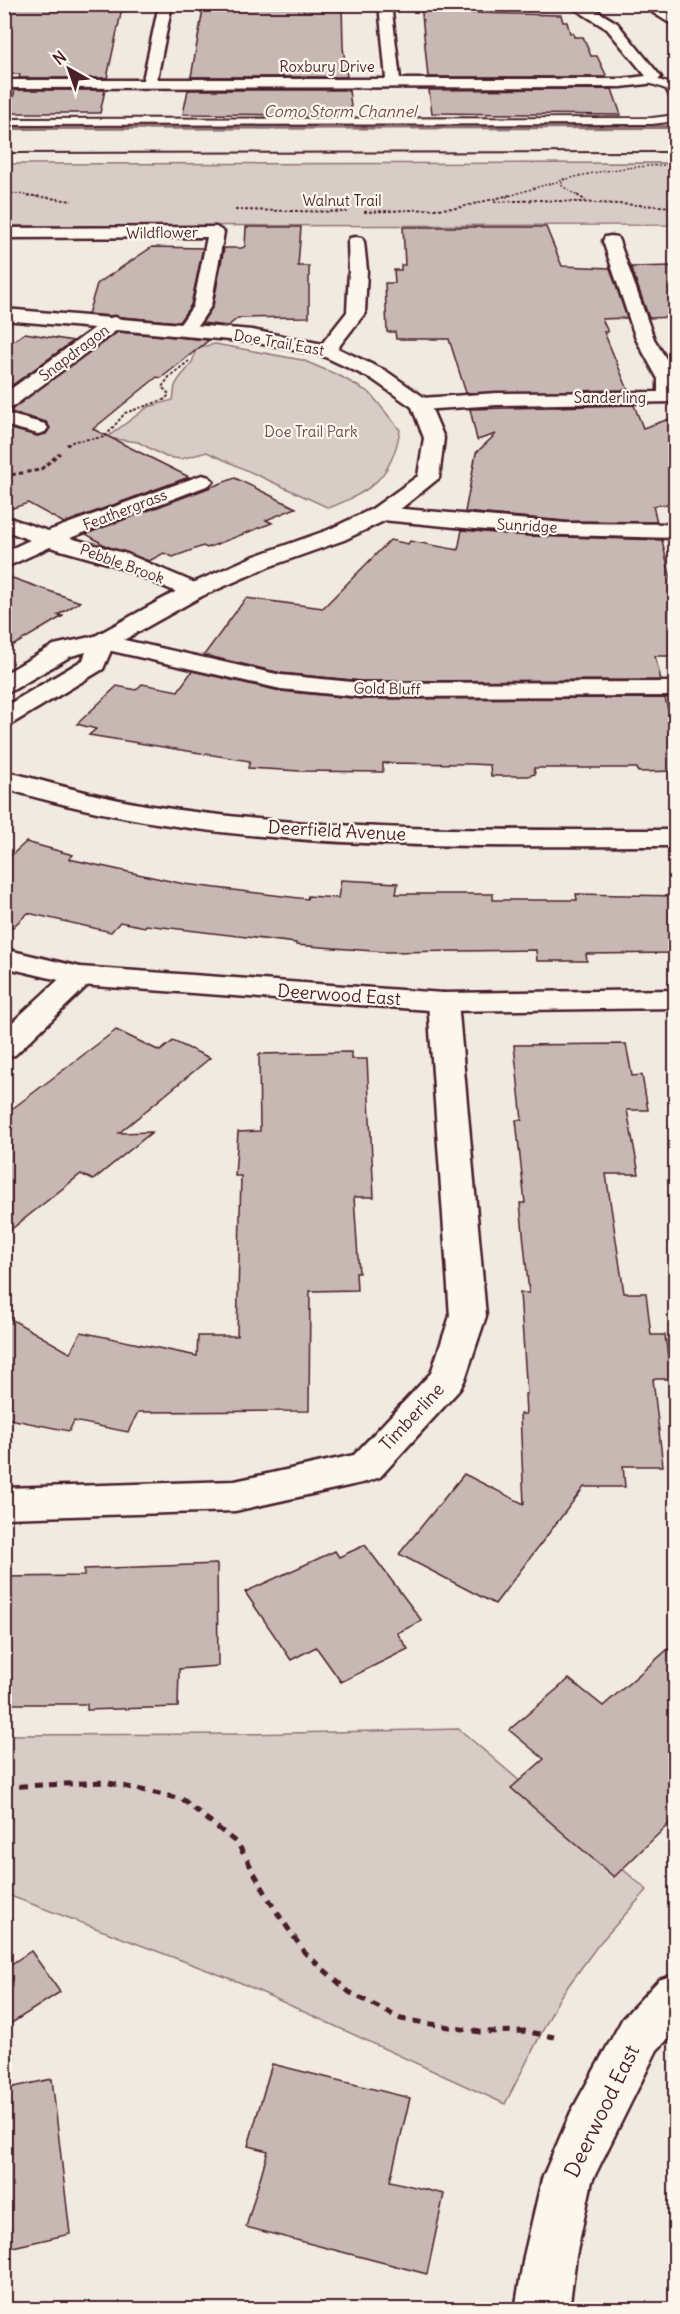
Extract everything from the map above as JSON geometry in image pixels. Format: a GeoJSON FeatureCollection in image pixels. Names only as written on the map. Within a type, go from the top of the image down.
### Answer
{"type":"FeatureCollection","features":[{"type":"Feature","properties":{"kind":"street"},"geometry":{"type":"LineString","coordinates":[[149,84],[166,4]]}},
{"type":"Feature","properties":{"kind":"street"},"geometry":{"type":"LineString","coordinates":[[385,4],[393,84]]}},
{"type":"Feature","properties":{"kind":"street"},"geometry":{"type":"LineString","coordinates":[[573,4],[588,10],[612,26],[652,72],[654,77],[650,80]]}},
{"type":"Feature","properties":{"kind":"street"},"geometry":{"type":"LineString","coordinates":[[645,4],[675,23]]}},
{"type":"Feature","properties":{"kind":"street","name":"Roxbury Drive"},"geometry":{"type":"LineString","coordinates":[[4,84],[621,83],[650,80]]}},
{"type":"Feature","properties":{"kind":"street","name":"Wildflower"},"geometry":{"type":"LineString","coordinates":[[4,232],[216,232],[202,306],[185,330]]}},
{"type":"Feature","properties":{"kind":"street","name":"Sanderling"},"geometry":{"type":"LineString","coordinates":[[421,404],[497,399],[667,398],[668,380],[645,339],[611,241]]}},
{"type":"Feature","properties":{"kind":"street"},"geometry":{"type":"LineString","coordinates":[[326,350],[356,313],[358,270],[356,242]]}},
{"type":"Feature","properties":{"kind":"street","name":"Doe Trail East"},"geometry":{"type":"LineString","coordinates":[[4,315],[252,336],[326,350],[380,375],[421,404]]}},
{"type":"Feature","properties":{"kind":"street","name":"Snapdragon"},"geometry":{"type":"LineString","coordinates":[[4,404],[114,323]]}},
{"type":"Feature","properties":{"kind":"street"},"geometry":{"type":"LineString","coordinates":[[4,685],[63,650],[102,642],[194,591],[260,562],[336,536],[380,514],[428,478],[434,438],[421,404]]}},
{"type":"Feature","properties":{"kind":"street"},"geometry":{"type":"LineString","coordinates":[[4,419],[38,428]]}},
{"type":"Feature","properties":{"kind":"street","name":"Feathergrass"},"geometry":{"type":"LineString","coordinates":[[4,561],[48,539],[202,481]]}},
{"type":"Feature","properties":{"kind":"street","name":"Sunridge"},"geometry":{"type":"LineString","coordinates":[[380,514],[469,523],[572,529],[628,532],[675,531]]}},
{"type":"Feature","properties":{"kind":"street","name":"Pebble Brook"},"geometry":{"type":"LineString","coordinates":[[4,522],[48,539],[119,560],[194,591]]}},
{"type":"Feature","properties":{"kind":"street","name":"Pebble Brook"},"geometry":{"type":"LineString","coordinates":[[48,539],[95,571],[172,603]]}},
{"type":"Feature","properties":{"kind":"street"},"geometry":{"type":"LineString","coordinates":[[4,718],[94,664],[102,642]]}},
{"type":"Feature","properties":{"kind":"street","name":"Gold Bluff"},"geometry":{"type":"LineString","coordinates":[[102,642],[281,682],[362,690],[675,689]]}},
{"type":"Feature","properties":{"kind":"street","name":"Deerfield Avenue"},"geometry":{"type":"LineString","coordinates":[[4,778],[116,808],[219,824],[363,834],[675,838]]}},
{"type":"Feature","properties":{"kind":"street","name":"Deerwood East"},"geometry":{"type":"LineString","coordinates":[[4,958],[80,976],[443,1002],[675,999]]}},
{"type":"Feature","properties":{"kind":"street"},"geometry":{"type":"LineString","coordinates":[[4,1048],[80,976]]}},
{"type":"Feature","properties":{"kind":"street","name":"Timberline"},"geometry":{"type":"LineString","coordinates":[[4,1503],[235,1496],[366,1467],[447,1379],[468,1316],[443,1002]]}},
{"type":"Feature","properties":{"kind":"street","name":"Deerwood East"},"geometry":{"type":"LineString","coordinates":[[542,2310],[550,2256],[567,2179],[589,2130],[640,2034],[675,1996]]}},
{"type":"Feature","properties":{"kind":"lane"},"geometry":{"type":"LineString","coordinates":[[650,80],[670,87],[675,99]]}},
{"type":"Feature","properties":{"kind":"lane"},"geometry":{"type":"LineString","coordinates":[[4,122],[641,121],[675,118]]}},
{"type":"Feature","properties":{"kind":"path","name":"Walnut Trail"},"geometry":{"type":"LineString","coordinates":[[362,212],[429,211],[478,203],[564,178],[609,168],[675,165]]}},
{"type":"Feature","properties":{"kind":"path"},"geometry":{"type":"LineString","coordinates":[[564,178],[561,185],[590,203]]}},
{"type":"Feature","properties":{"kind":"path"},"geometry":{"type":"LineString","coordinates":[[4,192],[77,201]]}},
{"type":"Feature","properties":{"kind":"path"},"geometry":{"type":"LineString","coordinates":[[478,203],[532,200],[614,206],[675,207]]}},
{"type":"Feature","properties":{"kind":"path","name":"Walnut Trail"},"geometry":{"type":"LineString","coordinates":[[232,210],[351,212]]}},
{"type":"Feature","properties":{"kind":"path"},"geometry":{"type":"LineString","coordinates":[[4,476],[40,470],[71,442],[101,439],[112,432],[114,422],[125,413],[166,399],[169,394],[162,387],[170,376],[186,366],[189,362],[187,354]]}},
{"type":"Feature","properties":{"kind":"path"},"geometry":{"type":"LineString","coordinates":[[4,1787],[105,1782],[182,1800],[238,1844],[274,1908],[305,1953],[350,1992],[401,2019],[480,2032],[524,2031],[554,2037]]}},
{"type":"Feature","properties":{"kind":"green space"},"geometry":{"type":"Polygon","coordinates":[[[675,163],[675,225],[5,226],[5,164],[675,163]]]}},
{"type":"Feature","properties":{"kind":"green space","name":"Doe Trail Park"},"geometry":{"type":"Polygon","coordinates":[[[215,344],[302,360],[340,376],[370,393],[400,430],[391,460],[385,471],[368,489],[329,508],[207,452],[181,459],[166,457],[138,442],[106,438],[148,407],[173,400],[175,386],[191,364],[195,348],[215,344]]]}},
{"type":"Feature","properties":{"kind":"green space"},"geometry":{"type":"Polygon","coordinates":[[[459,1729],[647,1890],[598,1945],[560,1997],[505,2104],[239,1982],[5,1894],[4,1735],[244,1734],[459,1729]]]}},
{"type":"Feature","properties":{"kind":"building"},"geometry":{"type":"Polygon","coordinates":[[[4,4],[123,4],[107,78],[19,78],[20,74],[4,74],[4,4]]]}},
{"type":"Feature","properties":{"kind":"building"},"geometry":{"type":"Polygon","coordinates":[[[204,4],[342,4],[343,47],[347,77],[191,77],[204,4]]]}},
{"type":"Feature","properties":{"kind":"building"},"geometry":{"type":"Polygon","coordinates":[[[421,4],[471,4],[472,13],[561,15],[563,22],[567,22],[570,33],[573,33],[574,37],[583,37],[591,56],[597,56],[607,77],[428,77],[421,4]]]}},
{"type":"Feature","properties":{"kind":"building"},"geometry":{"type":"Polygon","coordinates":[[[612,89],[621,115],[432,113],[429,90],[612,89]]]}},
{"type":"Feature","properties":{"kind":"building"},"geometry":{"type":"Polygon","coordinates":[[[15,90],[105,90],[100,113],[9,113],[15,90]]]}},
{"type":"Feature","properties":{"kind":"building"},"geometry":{"type":"Polygon","coordinates":[[[188,90],[349,90],[352,115],[183,114],[188,90]]]}},
{"type":"Feature","properties":{"kind":"building"},"geometry":{"type":"Polygon","coordinates":[[[246,227],[301,227],[298,266],[309,266],[309,317],[238,318],[228,326],[202,323],[213,306],[224,248],[245,246],[246,227]]]}},
{"type":"Feature","properties":{"kind":"building"},"geometry":{"type":"Polygon","coordinates":[[[403,227],[546,227],[562,266],[610,268],[627,318],[602,319],[608,332],[604,332],[628,390],[466,393],[449,339],[396,339],[395,332],[387,332],[385,283],[395,283],[394,270],[401,270],[401,265],[405,265],[403,227]]]}},
{"type":"Feature","properties":{"kind":"building"},"geometry":{"type":"Polygon","coordinates":[[[152,247],[203,248],[191,305],[179,322],[88,314],[97,284],[152,247]]]}},
{"type":"Feature","properties":{"kind":"building"},"geometry":{"type":"Polygon","coordinates":[[[675,266],[675,317],[649,318],[631,267],[675,266]]]}},
{"type":"Feature","properties":{"kind":"building"},"geometry":{"type":"Polygon","coordinates":[[[118,332],[209,340],[161,378],[157,377],[93,429],[189,477],[64,523],[28,503],[4,511],[4,427],[37,436],[46,434],[50,428],[46,422],[7,411],[118,332]]]}},
{"type":"Feature","properties":{"kind":"building"},"geometry":{"type":"Polygon","coordinates":[[[25,333],[73,341],[4,391],[4,347],[25,333]]]}},
{"type":"Feature","properties":{"kind":"building"},"geometry":{"type":"Polygon","coordinates":[[[634,405],[643,428],[675,417],[675,503],[653,506],[657,522],[565,521],[465,512],[476,453],[496,434],[477,440],[470,409],[634,405]]]}},
{"type":"Feature","properties":{"kind":"building"},"geometry":{"type":"Polygon","coordinates":[[[235,478],[296,508],[266,520],[272,523],[207,548],[203,546],[173,557],[164,553],[149,561],[106,546],[86,534],[235,478]]]}},
{"type":"Feature","properties":{"kind":"building"},"geometry":{"type":"Polygon","coordinates":[[[462,530],[528,536],[662,540],[675,597],[675,656],[655,656],[661,680],[362,681],[281,673],[204,655],[246,598],[323,608],[390,540],[408,544],[410,541],[458,550],[462,530]]]}},
{"type":"Feature","properties":{"kind":"building"},"geometry":{"type":"Polygon","coordinates":[[[4,575],[80,602],[58,615],[63,616],[4,651],[4,575]]]}},
{"type":"Feature","properties":{"kind":"building"},"geometry":{"type":"Polygon","coordinates":[[[192,671],[280,691],[362,699],[665,698],[675,737],[675,771],[638,772],[637,768],[534,768],[535,774],[528,776],[491,776],[490,765],[471,764],[383,763],[383,772],[248,768],[250,761],[89,735],[96,729],[77,724],[117,686],[136,690],[142,684],[178,691],[192,671]]]}},
{"type":"Feature","properties":{"kind":"building"},"geometry":{"type":"Polygon","coordinates":[[[26,842],[73,855],[69,859],[184,884],[307,899],[308,896],[338,898],[341,880],[398,883],[396,894],[493,894],[493,900],[577,900],[576,894],[675,896],[675,953],[586,954],[587,961],[537,961],[536,950],[386,952],[296,945],[296,943],[146,925],[145,927],[120,922],[111,932],[28,913],[4,935],[4,862],[26,842]]]}},
{"type":"Feature","properties":{"kind":"building"},"geometry":{"type":"Polygon","coordinates":[[[116,1030],[160,1051],[173,1041],[210,1058],[119,1133],[152,1132],[93,1180],[81,1174],[4,1235],[4,1115],[116,1030]]]}},
{"type":"Feature","properties":{"kind":"building"},"geometry":{"type":"Polygon","coordinates":[[[626,1044],[632,1076],[642,1075],[648,1110],[627,1110],[639,1174],[606,1174],[624,1293],[646,1293],[651,1335],[665,1335],[671,1379],[653,1379],[663,1466],[623,1466],[625,1487],[584,1487],[495,1604],[399,1554],[464,1474],[524,1504],[520,1414],[526,1414],[525,1394],[527,1394],[520,1293],[529,1293],[520,1203],[525,1203],[516,1120],[522,1120],[514,1045],[626,1044]]]}},
{"type":"Feature","properties":{"kind":"building"},"geometry":{"type":"Polygon","coordinates":[[[351,1052],[351,1059],[367,1059],[374,1197],[354,1197],[359,1273],[356,1273],[357,1290],[310,1291],[309,1411],[138,1412],[128,1432],[74,1421],[69,1431],[4,1418],[4,1315],[70,1353],[81,1332],[197,1356],[198,1336],[237,1336],[241,1176],[235,1176],[238,1132],[260,1131],[259,1054],[351,1052]]]}},
{"type":"Feature","properties":{"kind":"building"},"geometry":{"type":"Polygon","coordinates":[[[365,1545],[422,1621],[397,1633],[408,1649],[341,1682],[316,1647],[291,1660],[245,1592],[335,1551],[339,1557],[365,1545]]]}},
{"type":"Feature","properties":{"kind":"building"},"geometry":{"type":"Polygon","coordinates":[[[217,1564],[218,1666],[179,1669],[178,1707],[87,1710],[87,1704],[4,1704],[4,1577],[84,1576],[84,1569],[217,1564]]]}},
{"type":"Feature","properties":{"kind":"building"},"geometry":{"type":"Polygon","coordinates":[[[675,1643],[675,1818],[614,1877],[511,1788],[544,1759],[509,1730],[569,1679],[603,1706],[675,1643]]]}},
{"type":"Feature","properties":{"kind":"building"},"geometry":{"type":"Polygon","coordinates":[[[31,1951],[60,1992],[4,2028],[4,1969],[31,1951]]]}},
{"type":"Feature","properties":{"kind":"building"},"geometry":{"type":"Polygon","coordinates":[[[272,2064],[410,2098],[390,2181],[444,2194],[427,2274],[246,2227],[268,2151],[248,2146],[272,2064]]]}},
{"type":"Feature","properties":{"kind":"building"},"geometry":{"type":"Polygon","coordinates":[[[52,2079],[70,2234],[4,2249],[4,2089],[52,2079]]]}},
{"type":"Feature","properties":{"kind":"waterway","name":"Como Storm Channel"},"geometry":{"type":"LineString","coordinates":[[4,128],[676,127]]}},
{"type":"Feature","properties":{"kind":"railway"},"geometry":{"type":"LineString","coordinates":[[4,153],[676,152]]}}]}
